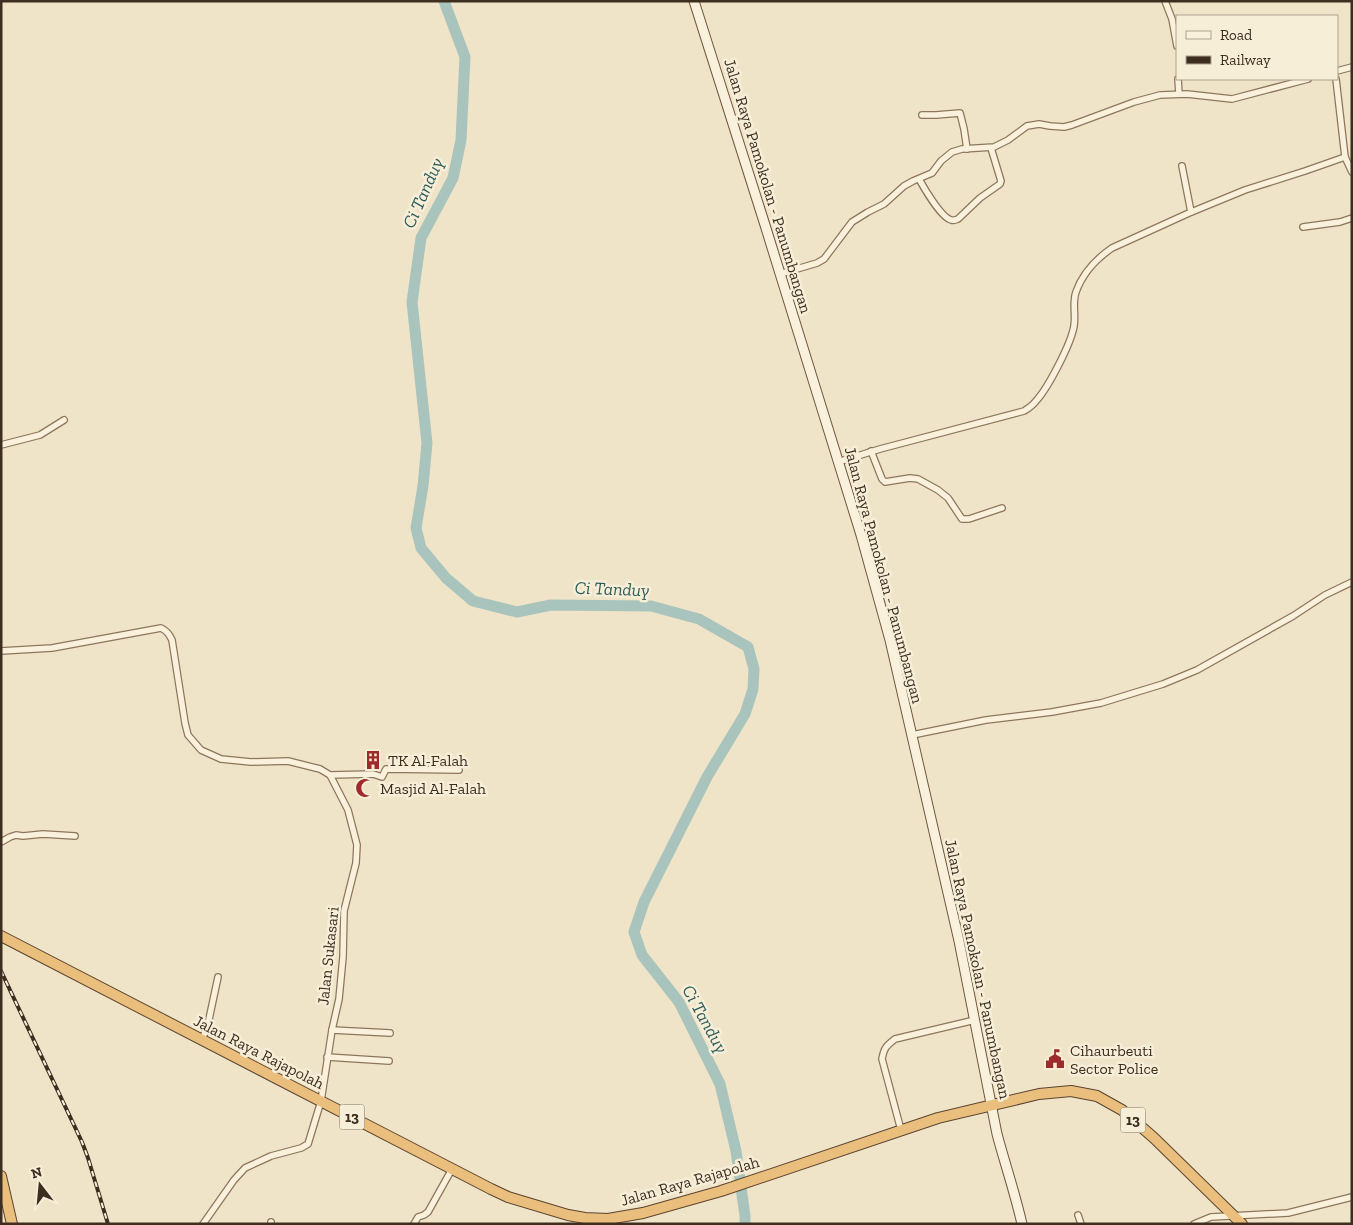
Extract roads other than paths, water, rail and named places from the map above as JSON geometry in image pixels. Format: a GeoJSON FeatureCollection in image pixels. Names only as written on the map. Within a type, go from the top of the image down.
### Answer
{"type":"FeatureCollection","features":[{"type":"Feature","properties":{"kind":"highway","name":"Jalan Raya Rajapolah"},"geometry":{"type":"LineString","coordinates":[[1,936],[508,1197],[568,1215],[608,1219],[643,1213],[721,1191],[938,1118],[1039,1094],[1071,1091],[1097,1096],[1122,1110],[1154,1138],[1242,1224]]}},
{"type":"Feature","properties":{"kind":"highway"},"geometry":{"type":"LineString","coordinates":[[1,1176],[12,1224]]}},
{"type":"Feature","properties":{"kind":"main road","name":"Jalan Raya Pamokolan - Panumbangan"},"geometry":{"type":"LineString","coordinates":[[694,1],[861,535],[890,640],[959,941],[999,1142],[1022,1224]]}},
{"type":"Feature","properties":{"kind":"street"},"geometry":{"type":"LineString","coordinates":[[1165,1],[1172,20],[1176,41]]}},
{"type":"Feature","properties":{"kind":"street"},"geometry":{"type":"LineString","coordinates":[[1338,71],[1352,67]]}},
{"type":"Feature","properties":{"kind":"street"},"geometry":{"type":"LineString","coordinates":[[1178,80],[1178,94]]}},
{"type":"Feature","properties":{"kind":"street"},"geometry":{"type":"LineString","coordinates":[[780,274],[817,263],[824,259],[852,222],[884,204],[904,186],[932,173],[941,161],[952,152],[962,148],[994,147],[1008,140],[1027,126],[1039,124],[1064,127],[1134,102],[1160,95],[1178,94],[1232,99],[1304,80]]}},
{"type":"Feature","properties":{"kind":"street"},"geometry":{"type":"LineString","coordinates":[[1336,80],[1345,157],[1352,172]]}},
{"type":"Feature","properties":{"kind":"street"},"geometry":{"type":"LineString","coordinates":[[922,115],[960,112],[962,114],[967,149]]}},
{"type":"Feature","properties":{"kind":"street"},"geometry":{"type":"LineString","coordinates":[[919,179],[929,197],[946,217],[954,220],[958,219],[980,198],[1000,184],[1001,181],[990,148]]}},
{"type":"Feature","properties":{"kind":"street"},"geometry":{"type":"LineString","coordinates":[[838,462],[871,451],[1012,414],[1031,406],[1037,401],[1045,388],[1069,342],[1074,325],[1076,292],[1088,269],[1096,260],[1112,248],[1191,212],[1245,190],[1305,172],[1345,157]]}},
{"type":"Feature","properties":{"kind":"street"},"geometry":{"type":"LineString","coordinates":[[1182,166],[1191,212]]}},
{"type":"Feature","properties":{"kind":"street"},"geometry":{"type":"LineString","coordinates":[[1303,227],[1340,222],[1352,218]]}},
{"type":"Feature","properties":{"kind":"street"},"geometry":{"type":"LineString","coordinates":[[1,445],[40,435],[64,420]]}},
{"type":"Feature","properties":{"kind":"street"},"geometry":{"type":"LineString","coordinates":[[871,451],[885,482],[910,478],[918,479],[948,498],[962,519],[969,519],[1002,508]]}},
{"type":"Feature","properties":{"kind":"street"},"geometry":{"type":"LineString","coordinates":[[912,735],[986,720],[1052,712],[1102,703],[1163,684],[1197,670],[1293,616],[1326,595],[1352,582]]}},
{"type":"Feature","properties":{"kind":"street"},"geometry":{"type":"LineString","coordinates":[[1,650],[52,648],[161,628],[169,634],[172,640],[188,735],[201,750],[221,759],[251,762],[288,761],[320,768],[330,775],[373,774],[382,777],[386,769],[459,770]]}},
{"type":"Feature","properties":{"kind":"street","name":"Jalan Sukasari"},"geometry":{"type":"LineString","coordinates":[[203,1224],[234,1180],[245,1168],[271,1156],[301,1148],[308,1144],[321,1101],[332,1030],[339,999],[344,911],[356,863],[356,845],[348,810],[330,775]]}},
{"type":"Feature","properties":{"kind":"street"},"geometry":{"type":"LineString","coordinates":[[1,842],[16,835],[75,836]]}},
{"type":"Feature","properties":{"kind":"street"},"geometry":{"type":"LineString","coordinates":[[202,1040],[208,1024],[218,977]]}},
{"type":"Feature","properties":{"kind":"street"},"geometry":{"type":"LineString","coordinates":[[902,1130],[882,1059],[887,1045],[895,1039],[975,1020]]}},
{"type":"Feature","properties":{"kind":"street"},"geometry":{"type":"LineString","coordinates":[[332,1030],[390,1033]]}},
{"type":"Feature","properties":{"kind":"street"},"geometry":{"type":"LineString","coordinates":[[328,1057],[389,1062]]}},
{"type":"Feature","properties":{"kind":"street"},"geometry":{"type":"LineString","coordinates":[[414,1224],[418,1217],[424,1216],[428,1212],[452,1169]]}},
{"type":"Feature","properties":{"kind":"street"},"geometry":{"type":"LineString","coordinates":[[1194,1224],[1211,1217],[1288,1213],[1352,1197]]}},
{"type":"Feature","properties":{"kind":"street"},"geometry":{"type":"LineString","coordinates":[[1078,1215],[1081,1224]]}},
{"type":"Feature","properties":{"kind":"waterway","name":"Ci Tanduy"},"geometry":{"type":"LineString","coordinates":[[444,1],[465,57],[461,140],[453,178],[421,238],[412,302],[427,443],[423,486],[416,528],[421,548],[446,578],[473,601],[517,612],[551,605],[651,606],[699,619],[748,647],[754,669],[753,689],[745,714],[707,777],[644,902],[634,932],[642,955],[679,1002],[720,1084],[736,1151],[745,1224]]}},
{"type":"Feature","properties":{"kind":"railway"},"geometry":{"type":"LineString","coordinates":[[1,971],[82,1142],[108,1224]]}},
{"type":"Feature","properties":{"kind":"place","name":"TK Al-Falah"},"geometry":{"type":"Point","coordinates":[373,760]}},
{"type":"Feature","properties":{"kind":"place","name":"Masjid Al-Falah"},"geometry":{"type":"Point","coordinates":[365,788]}},
{"type":"Feature","properties":{"kind":"place","name":"Cihaurbeuti Sector Police"},"geometry":{"type":"Point","coordinates":[1055,1059]}}]}
